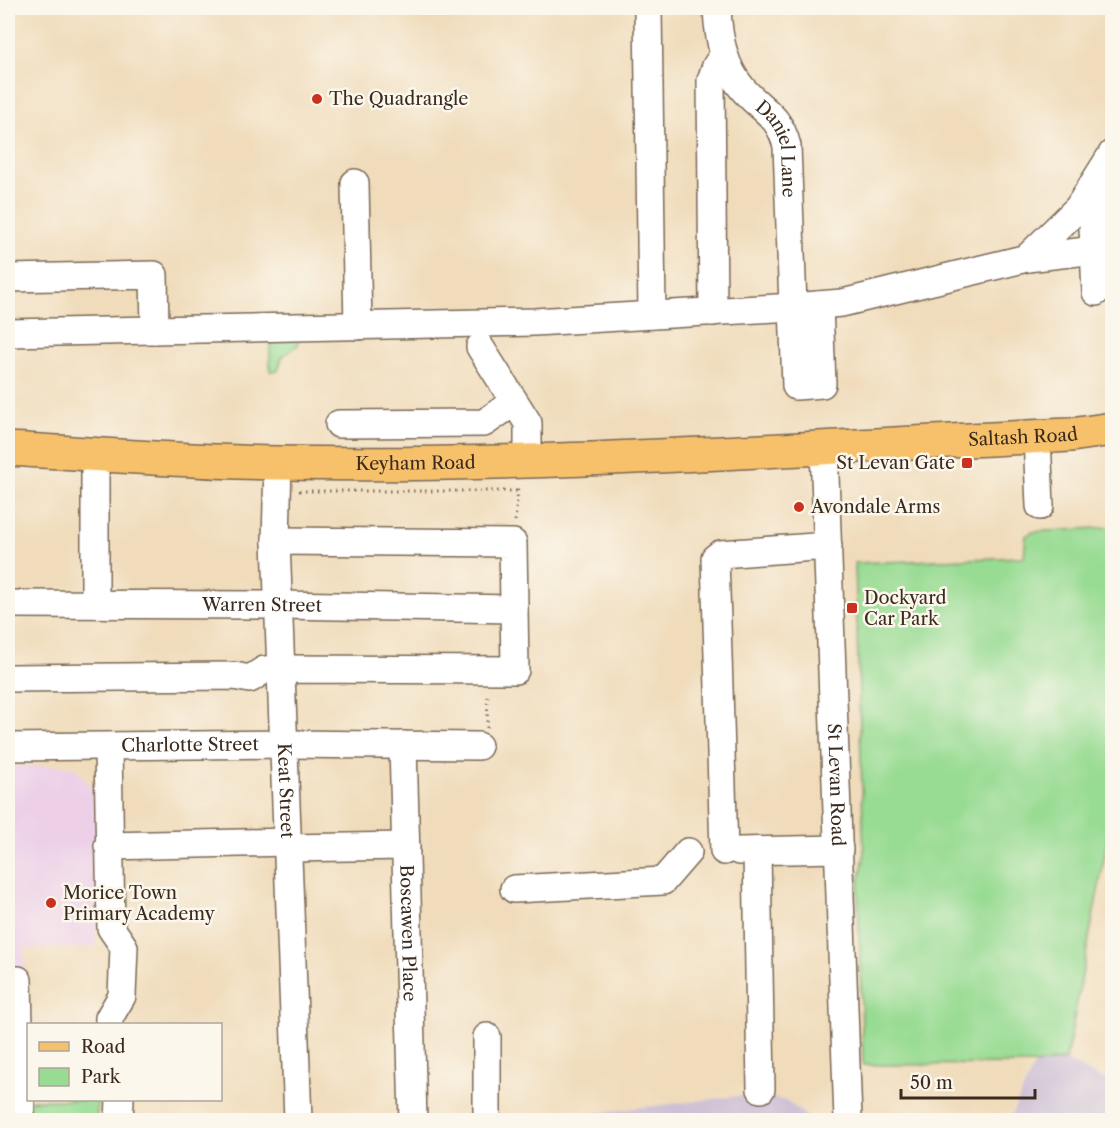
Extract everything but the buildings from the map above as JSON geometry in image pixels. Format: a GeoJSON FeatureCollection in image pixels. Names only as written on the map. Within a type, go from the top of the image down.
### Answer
{"type":"FeatureCollection","features":[{"type":"Feature","properties":{"kind":"main road","name":"Saltash Road"},"geometry":{"type":"LineString","coordinates":[[824,447],[1037,436],[1113,429]]}},
{"type":"Feature","properties":{"kind":"main road","name":"Keyham Road"},"geometry":{"type":"LineString","coordinates":[[8,449],[95,454],[285,477],[528,460],[824,447]]}},
{"type":"Feature","properties":{"kind":"street"},"geometry":{"type":"LineString","coordinates":[[648,8],[652,315]]}},
{"type":"Feature","properties":{"kind":"street","name":"Daniel Lane"},"geometry":{"type":"LineString","coordinates":[[717,8],[718,33],[724,54],[740,87],[773,114],[784,138],[806,306]]}},
{"type":"Feature","properties":{"kind":"street"},"geometry":{"type":"LineString","coordinates":[[712,312],[711,80],[724,54]]}},
{"type":"Feature","properties":{"kind":"street"},"geometry":{"type":"LineString","coordinates":[[1029,270],[1078,208],[1113,154]]}},
{"type":"Feature","properties":{"kind":"street"},"geometry":{"type":"LineString","coordinates":[[1096,292],[1103,249],[1094,219],[1113,165]]}},
{"type":"Feature","properties":{"kind":"street"},"geometry":{"type":"LineString","coordinates":[[355,183],[358,326]]}},
{"type":"Feature","properties":{"kind":"street"},"geometry":{"type":"LineString","coordinates":[[8,333],[534,322],[806,306],[842,303],[1029,270],[1103,249]]}},
{"type":"Feature","properties":{"kind":"street"},"geometry":{"type":"LineString","coordinates":[[8,278],[154,275],[155,330]]}},
{"type":"Feature","properties":{"kind":"street"},"geometry":{"type":"LineString","coordinates":[[480,347],[528,423],[528,460]]}},
{"type":"Feature","properties":{"kind":"street"},"geometry":{"type":"LineString","coordinates":[[339,424],[484,423],[514,402]]}},
{"type":"Feature","properties":{"kind":"street"},"geometry":{"type":"LineString","coordinates":[[1037,436],[1040,506]]}},
{"type":"Feature","properties":{"kind":"street","name":"St Levan Road"},"geometry":{"type":"LineString","coordinates":[[824,447],[848,1120]]}},
{"type":"Feature","properties":{"kind":"street"},"geometry":{"type":"LineString","coordinates":[[95,454],[95,604]]}},
{"type":"Feature","properties":{"kind":"street","name":"Keat Street"},"geometry":{"type":"LineString","coordinates":[[285,477],[276,541],[298,1120]]}},
{"type":"Feature","properties":{"kind":"street"},"geometry":{"type":"LineString","coordinates":[[8,678],[204,676],[250,679],[264,670],[281,669],[515,670],[513,543],[276,541]]}},
{"type":"Feature","properties":{"kind":"street"},"geometry":{"type":"LineString","coordinates":[[724,851],[715,558],[720,554],[828,546]]}},
{"type":"Feature","properties":{"kind":"street","name":"Warren Street"},"geometry":{"type":"LineString","coordinates":[[8,604],[279,604],[514,609]]}},
{"type":"Feature","properties":{"kind":"street","name":"Charlotte Street"},"geometry":{"type":"LineString","coordinates":[[8,747],[403,745],[483,740]]}},
{"type":"Feature","properties":{"kind":"street","name":"Boscawen Place"},"geometry":{"type":"LineString","coordinates":[[403,745],[413,1120]]}},
{"type":"Feature","properties":{"kind":"street"},"geometry":{"type":"LineString","coordinates":[[108,747],[111,928],[124,947],[122,996],[109,1018],[109,1023]]}},
{"type":"Feature","properties":{"kind":"street"},"geometry":{"type":"LineString","coordinates":[[108,846],[406,846]]}},
{"type":"Feature","properties":{"kind":"street"},"geometry":{"type":"LineString","coordinates":[[514,889],[663,881],[693,852],[839,849]]}},
{"type":"Feature","properties":{"kind":"street"},"geometry":{"type":"LineString","coordinates":[[757,851],[761,1089]]}},
{"type":"Feature","properties":{"kind":"street"},"geometry":{"type":"LineString","coordinates":[[18,980],[21,1120]]}},
{"type":"Feature","properties":{"kind":"street"},"geometry":{"type":"LineString","coordinates":[[486,1037],[487,1120]]}},
{"type":"Feature","properties":{"kind":"street"},"geometry":{"type":"LineString","coordinates":[[119,1120],[120,1101]]}},
{"type":"Feature","properties":{"kind":"path"},"geometry":{"type":"LineString","coordinates":[[285,477],[518,491],[513,543]]}},
{"type":"Feature","properties":{"kind":"path"},"geometry":{"type":"LineString","coordinates":[[483,740],[488,671]]}},
{"type":"Feature","properties":{"kind":"shaded area","name":"Morice Town Primary Academy"},"geometry":{"type":"Polygon","coordinates":[[[8,766],[73,766],[95,791],[96,947],[24,949],[25,976],[8,976],[8,766]]]}},
{"type":"Feature","properties":{"kind":"shaded area"},"geometry":{"type":"Polygon","coordinates":[[[1066,1060],[1102,1079],[1112,1077],[1112,1120],[1009,1120],[1035,1064],[1066,1060]]]}},
{"type":"Feature","properties":{"kind":"shaded area"},"geometry":{"type":"Polygon","coordinates":[[[755,1094],[787,1101],[811,1120],[535,1120],[755,1094]]]}},
{"type":"Feature","properties":{"kind":"green space"},"geometry":{"type":"Polygon","coordinates":[[[270,336],[297,336],[298,345],[282,357],[278,371],[270,371],[270,336]]]}},
{"type":"Feature","properties":{"kind":"green space"},"geometry":{"type":"Polygon","coordinates":[[[1112,527],[1112,817],[1066,1060],[1035,1064],[863,1065],[858,888],[864,857],[855,563],[1024,557],[1026,536],[1032,532],[1112,527]]]}},
{"type":"Feature","properties":{"kind":"green space"},"geometry":{"type":"Polygon","coordinates":[[[29,1101],[97,1101],[97,1120],[29,1120],[29,1101]]]}},
{"type":"Feature","properties":{"kind":"place","name":"The Quadrangle"},"geometry":{"type":"Point","coordinates":[317,99]}},
{"type":"Feature","properties":{"kind":"place","name":"St Levan Gate"},"geometry":{"type":"Point","coordinates":[967,463]}},
{"type":"Feature","properties":{"kind":"place","name":"Avondale Arms"},"geometry":{"type":"Point","coordinates":[799,507]}},
{"type":"Feature","properties":{"kind":"place","name":"Dockyard Car Park"},"geometry":{"type":"Point","coordinates":[852,608]}},
{"type":"Feature","properties":{"kind":"place","name":"Morice Town Primary Academy"},"geometry":{"type":"Point","coordinates":[51,903]}}]}
